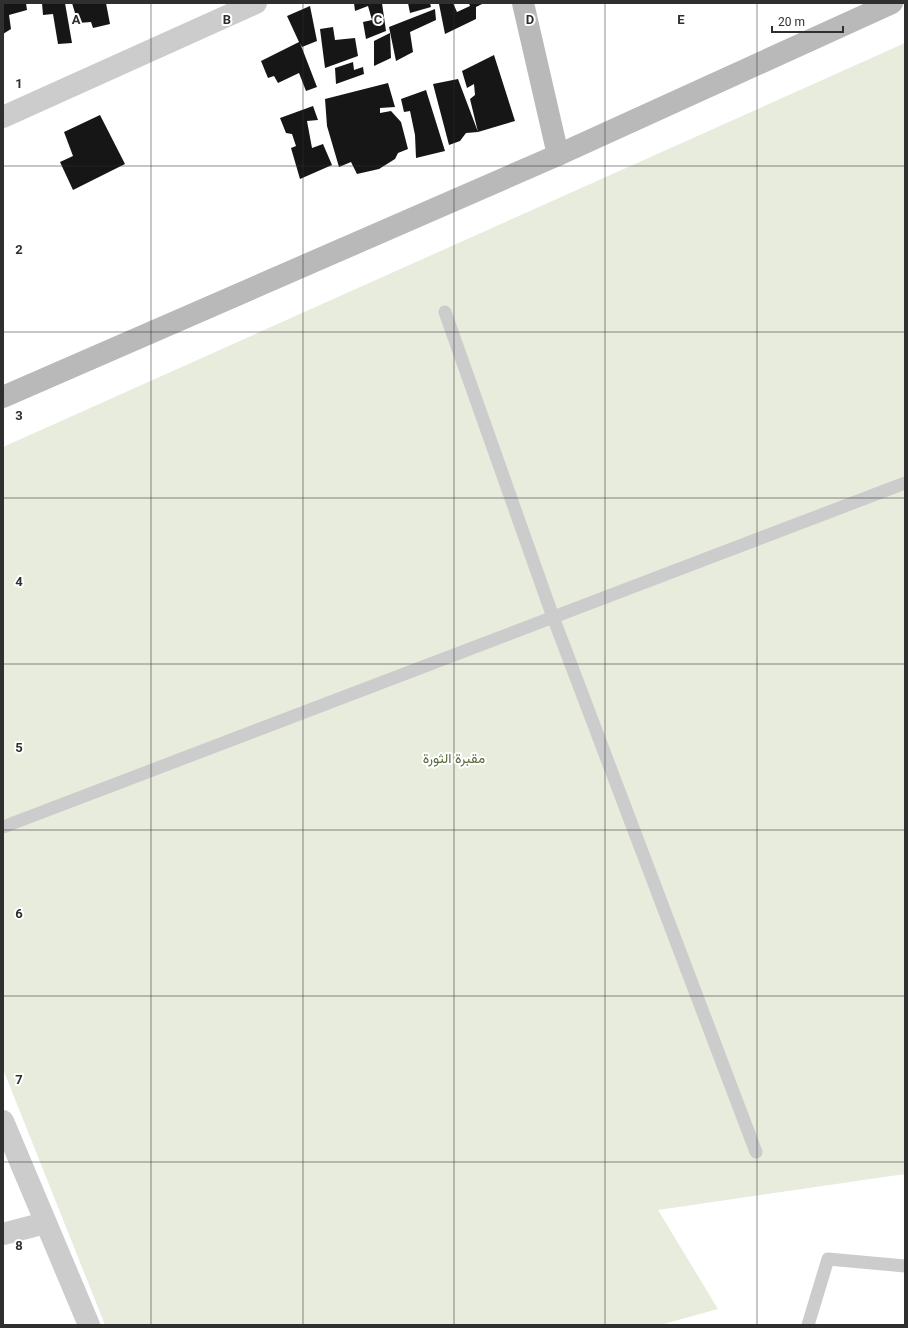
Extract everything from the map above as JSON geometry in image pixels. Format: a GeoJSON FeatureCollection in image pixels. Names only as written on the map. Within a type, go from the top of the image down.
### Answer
{"type":"FeatureCollection","features":[{"type":"Feature","properties":{"kind":"street"},"geometry":{"type":"LineString","coordinates":[[3,117],[256,3]]}},
{"type":"Feature","properties":{"kind":"street"},"geometry":{"type":"LineString","coordinates":[[523,3],[558,155]]}},
{"type":"Feature","properties":{"kind":"street"},"geometry":{"type":"LineString","coordinates":[[3,397],[558,155],[892,3]]}},
{"type":"Feature","properties":{"kind":"street"},"geometry":{"type":"LineString","coordinates":[[3,1121],[89,1325]]}},
{"type":"Feature","properties":{"kind":"street"},"geometry":{"type":"LineString","coordinates":[[3,1234],[45,1223]]}},
{"type":"Feature","properties":{"kind":"lane"},"geometry":{"type":"LineString","coordinates":[[445,312],[553,617],[756,1152]]}},
{"type":"Feature","properties":{"kind":"lane"},"geometry":{"type":"LineString","coordinates":[[3,827],[905,483]]}},
{"type":"Feature","properties":{"kind":"lane"},"geometry":{"type":"LineString","coordinates":[[808,1325],[828,1259],[905,1266]]}},
{"type":"Feature","properties":{"kind":"green space","name":"مقبرة الثورة"},"geometry":{"type":"Polygon","coordinates":[[[905,43],[905,1174],[658,1210],[718,1309],[660,1325],[105,1325],[3,1069],[3,447],[905,43]]]}},
{"type":"Feature","properties":{"kind":"building"},"geometry":{"type":"Polygon","coordinates":[[[3,3],[26,3],[27,10],[9,15],[11,29],[3,34],[3,3]]]}},
{"type":"Feature","properties":{"kind":"building"},"geometry":{"type":"Polygon","coordinates":[[[42,3],[65,3],[72,43],[58,44],[53,14],[43,15],[42,3]]]}},
{"type":"Feature","properties":{"kind":"building"},"geometry":{"type":"Polygon","coordinates":[[[72,3],[106,3],[110,24],[93,28],[91,22],[78,23],[72,3]]]}},
{"type":"Feature","properties":{"kind":"building"},"geometry":{"type":"Polygon","coordinates":[[[354,3],[382,3],[386,31],[366,39],[363,22],[372,20],[368,6],[355,11],[354,3]]]}},
{"type":"Feature","properties":{"kind":"building"},"geometry":{"type":"Polygon","coordinates":[[[408,3],[430,3],[431,7],[410,13],[408,3]]]}},
{"type":"Feature","properties":{"kind":"building"},"geometry":{"type":"Polygon","coordinates":[[[440,3],[453,3],[457,12],[470,6],[469,3],[484,3],[476,7],[476,19],[445,34],[440,3]]]}},
{"type":"Feature","properties":{"kind":"building"},"geometry":{"type":"Polygon","coordinates":[[[310,6],[317,41],[302,47],[300,43],[317,87],[306,91],[299,73],[278,83],[274,76],[268,78],[261,61],[299,42],[287,16],[310,6]]]}},
{"type":"Feature","properties":{"kind":"building"},"geometry":{"type":"Polygon","coordinates":[[[435,9],[436,20],[410,32],[413,52],[396,61],[389,27],[435,9]]]}},
{"type":"Feature","properties":{"kind":"building"},"geometry":{"type":"Polygon","coordinates":[[[333,27],[335,40],[355,38],[358,56],[325,68],[320,29],[333,27]]]}},
{"type":"Feature","properties":{"kind":"building"},"geometry":{"type":"Polygon","coordinates":[[[390,33],[391,58],[374,66],[374,41],[390,33]]]}},
{"type":"Feature","properties":{"kind":"building"},"geometry":{"type":"Polygon","coordinates":[[[494,55],[515,121],[478,132],[470,99],[475,95],[474,84],[467,88],[462,71],[494,55]]]}},
{"type":"Feature","properties":{"kind":"building"},"geometry":{"type":"Polygon","coordinates":[[[353,62],[354,70],[363,67],[364,74],[336,84],[335,68],[353,62]]]}},
{"type":"Feature","properties":{"kind":"building"},"geometry":{"type":"Polygon","coordinates":[[[458,79],[478,132],[466,133],[460,141],[449,145],[433,84],[458,79]]]}},
{"type":"Feature","properties":{"kind":"building"},"geometry":{"type":"Polygon","coordinates":[[[388,83],[395,107],[380,108],[380,113],[391,111],[401,122],[408,149],[398,153],[395,159],[379,169],[357,174],[351,162],[339,167],[327,126],[325,99],[388,83]]]}},
{"type":"Feature","properties":{"kind":"building"},"geometry":{"type":"Polygon","coordinates":[[[426,90],[445,151],[416,158],[415,135],[410,111],[404,112],[401,99],[426,90]]]}},
{"type":"Feature","properties":{"kind":"building"},"geometry":{"type":"Polygon","coordinates":[[[313,106],[318,120],[307,121],[312,148],[323,144],[332,165],[300,179],[291,148],[296,146],[292,134],[286,133],[280,118],[313,106]]]}},
{"type":"Feature","properties":{"kind":"building"},"geometry":{"type":"Polygon","coordinates":[[[100,115],[125,164],[73,190],[60,162],[73,156],[64,132],[100,115]]]}}]}
